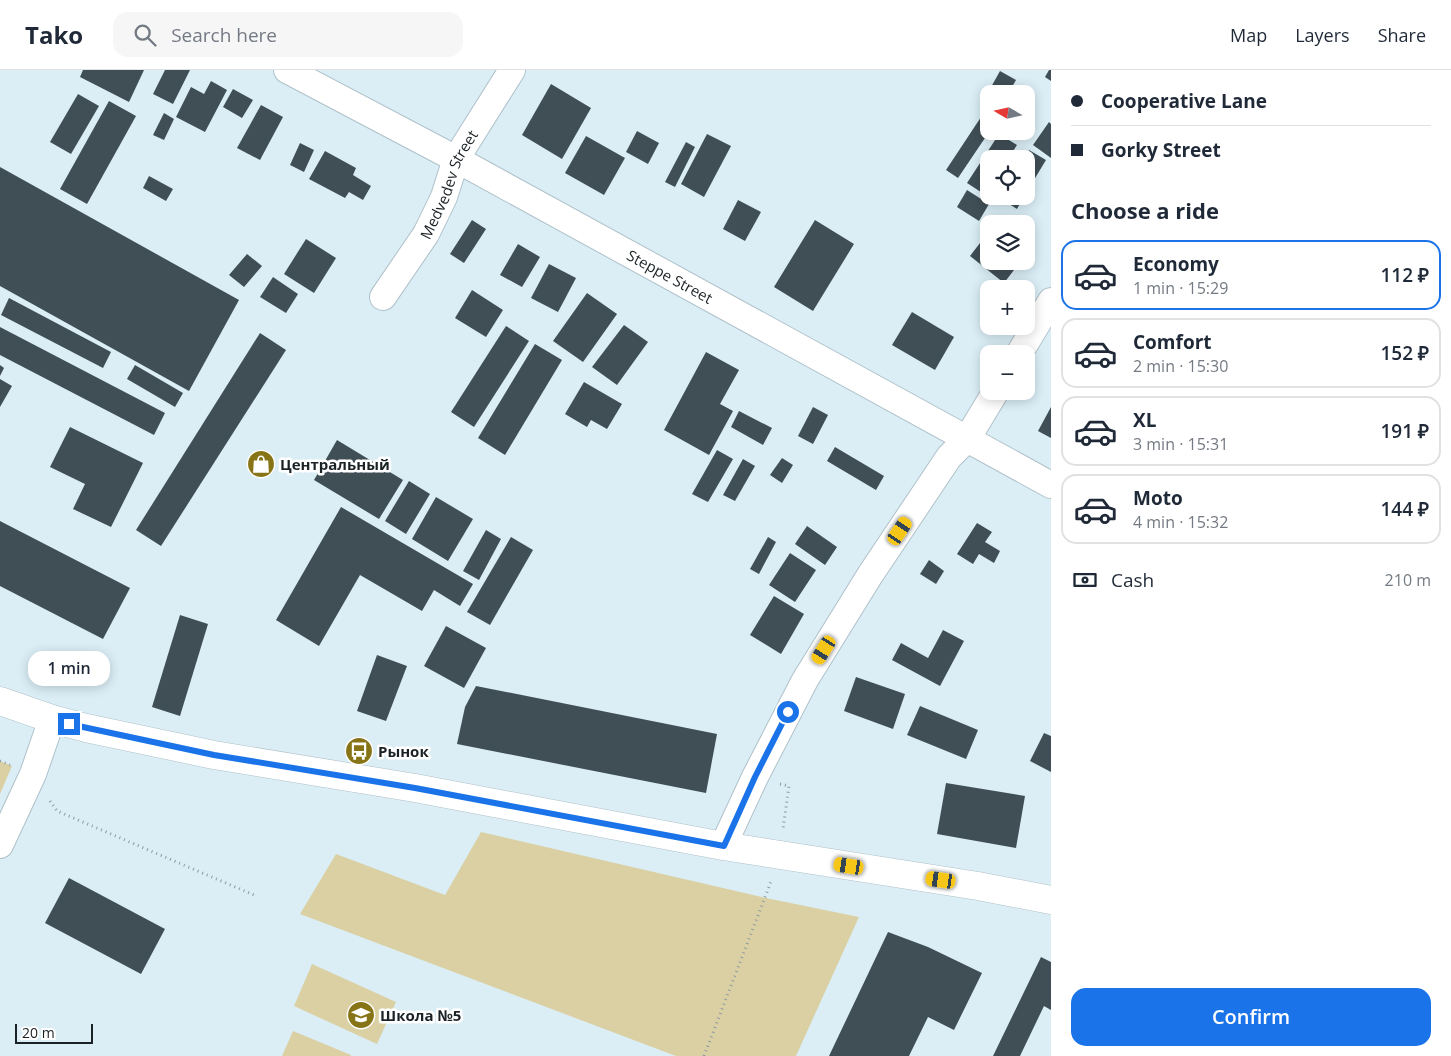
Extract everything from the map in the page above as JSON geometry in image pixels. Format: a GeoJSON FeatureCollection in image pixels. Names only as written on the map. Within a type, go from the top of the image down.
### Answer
{"type":"FeatureCollection","features":[{"type":"Feature","properties":{"kind":"street","name":"Steppe Street"},"geometry":{"type":"LineString","coordinates":[[287,70],[456,159],[1051,485]]}},
{"type":"Feature","properties":{"kind":"street","name":"Medvedev Street"},"geometry":{"type":"LineString","coordinates":[[382,297],[426,234],[444,197],[456,159],[512,70]]}},
{"type":"Feature","properties":{"kind":"street"},"geometry":{"type":"LineString","coordinates":[[1024,345],[1051,301]]}},
{"type":"Feature","properties":{"kind":"street"},"geometry":{"type":"LineString","coordinates":[[724,846],[755,777],[805,680],[870,575],[949,457],[967,439],[991,400]]}},
{"type":"Feature","properties":{"kind":"street"},"geometry":{"type":"LineString","coordinates":[[0,701],[52,719],[86,728],[214,755],[415,788],[724,846],[978,886],[1051,900]]}},
{"type":"Feature","properties":{"kind":"street"},"geometry":{"type":"LineString","coordinates":[[0,845],[33,774],[52,719]]}},
{"type":"Feature","properties":{"kind":"path"},"geometry":{"type":"LineString","coordinates":[[33,774],[57,811],[254,895]]}},
{"type":"Feature","properties":{"kind":"path"},"geometry":{"type":"LineString","coordinates":[[704,1056],[766,898],[780,855],[789,786],[755,777]]}},
{"type":"Feature","properties":{"kind":"shaded area"},"geometry":{"type":"Polygon","coordinates":[[[0,761],[12,766],[0,794],[0,761]]]}},
{"type":"Feature","properties":{"kind":"shaded area"},"geometry":{"type":"Polygon","coordinates":[[[481,832],[766,898],[859,917],[796,1056],[676,1056],[300,914],[336,854],[445,895],[481,832]]]}},
{"type":"Feature","properties":{"kind":"shaded area"},"geometry":{"type":"Polygon","coordinates":[[[312,964],[396,1002],[377,1044],[294,1006],[312,964]]]}},
{"type":"Feature","properties":{"kind":"shaded area"},"geometry":{"type":"Polygon","coordinates":[[[293,1031],[351,1055],[351,1056],[282,1056],[293,1031]]]}},
{"type":"Feature","properties":{"kind":"building"},"geometry":{"type":"Polygon","coordinates":[[[83,70],[144,70],[129,102],[80,77],[83,70]]]}},
{"type":"Feature","properties":{"kind":"building"},"geometry":{"type":"Polygon","coordinates":[[[165,70],[190,70],[173,104],[153,94],[165,70]]]}},
{"type":"Feature","properties":{"kind":"building"},"geometry":{"type":"Polygon","coordinates":[[[1049,70],[1051,70],[1051,81],[1045,77],[1049,70]]]}},
{"type":"Feature","properties":{"kind":"building"},"geometry":{"type":"Polygon","coordinates":[[[1000,71],[1016,80],[1013,85],[992,85],[1000,71]]]}},
{"type":"Feature","properties":{"kind":"building"},"geometry":{"type":"Polygon","coordinates":[[[211,81],[227,90],[205,132],[176,117],[191,87],[204,94],[211,81]]]}},
{"type":"Feature","properties":{"kind":"building"},"geometry":{"type":"Polygon","coordinates":[[[551,84],[591,108],[562,159],[522,135],[551,84]]]}},
{"type":"Feature","properties":{"kind":"building"},"geometry":{"type":"Polygon","coordinates":[[[233,89],[253,100],[242,118],[223,107],[233,89]]]}},
{"type":"Feature","properties":{"kind":"building"},"geometry":{"type":"Polygon","coordinates":[[[78,94],[99,106],[71,154],[50,142],[78,94]]]}},
{"type":"Feature","properties":{"kind":"building"},"geometry":{"type":"Polygon","coordinates":[[[109,101],[136,116],[87,204],[60,189],[109,101]]]}},
{"type":"Feature","properties":{"kind":"building"},"geometry":{"type":"Polygon","coordinates":[[[261,105],[283,117],[260,160],[237,148],[261,105]]]}},
{"type":"Feature","properties":{"kind":"building"},"geometry":{"type":"Polygon","coordinates":[[[164,113],[174,119],[164,140],[153,135],[164,113]]]}},
{"type":"Feature","properties":{"kind":"building"},"geometry":{"type":"Polygon","coordinates":[[[980,119],[980,140],[984,140],[958,178],[946,170],[980,119]]]}},
{"type":"Feature","properties":{"kind":"building"},"geometry":{"type":"Polygon","coordinates":[[[1049,122],[1051,124],[1051,158],[1033,145],[1049,122]]]}},
{"type":"Feature","properties":{"kind":"building"},"geometry":{"type":"Polygon","coordinates":[[[637,131],[659,143],[648,164],[626,152],[637,131]]]}},
{"type":"Feature","properties":{"kind":"building"},"geometry":{"type":"Polygon","coordinates":[[[707,134],[731,146],[704,197],[681,184],[707,134]]]}},
{"type":"Feature","properties":{"kind":"building"},"geometry":{"type":"Polygon","coordinates":[[[586,136],[625,158],[604,195],[565,173],[586,136]]]}},
{"type":"Feature","properties":{"kind":"building"},"geometry":{"type":"Polygon","coordinates":[[[995,140],[1009,140],[1017,145],[1014,150],[989,150],[995,140]]]}},
{"type":"Feature","properties":{"kind":"building"},"geometry":{"type":"Polygon","coordinates":[[[686,142],[695,147],[675,187],[665,182],[686,142]]]}},
{"type":"Feature","properties":{"kind":"building"},"geometry":{"type":"Polygon","coordinates":[[[300,143],[314,150],[304,172],[290,165],[300,143]]]}},
{"type":"Feature","properties":{"kind":"building"},"geometry":{"type":"Polygon","coordinates":[[[325,151],[356,168],[353,175],[371,186],[363,200],[349,192],[345,198],[309,179],[325,151]]]}},
{"type":"Feature","properties":{"kind":"building"},"geometry":{"type":"Polygon","coordinates":[[[1035,154],[1046,160],[1035,178],[1035,154]]]}},
{"type":"Feature","properties":{"kind":"building"},"geometry":{"type":"Polygon","coordinates":[[[980,163],[980,191],[967,183],[980,163]]]}},
{"type":"Feature","properties":{"kind":"building"},"geometry":{"type":"Polygon","coordinates":[[[0,167],[239,300],[189,391],[0,286],[0,167]]]}},
{"type":"Feature","properties":{"kind":"building"},"geometry":{"type":"Polygon","coordinates":[[[149,176],[173,189],[166,201],[143,188],[149,176]]]}},
{"type":"Feature","properties":{"kind":"building"},"geometry":{"type":"Polygon","coordinates":[[[967,190],[980,198],[980,205],[988,205],[983,215],[980,215],[979,221],[957,207],[967,190]]]}},
{"type":"Feature","properties":{"kind":"building"},"geometry":{"type":"Polygon","coordinates":[[[738,200],[761,212],[745,241],[723,229],[738,200]]]}},
{"type":"Feature","properties":{"kind":"building"},"geometry":{"type":"Polygon","coordinates":[[[1011,205],[1019,205],[1017,209],[1011,205]]]}},
{"type":"Feature","properties":{"kind":"building"},"geometry":{"type":"Polygon","coordinates":[[[472,220],[486,229],[464,263],[450,254],[472,220]]]}},
{"type":"Feature","properties":{"kind":"building"},"geometry":{"type":"Polygon","coordinates":[[[815,220],[854,244],[813,311],[774,287],[815,220]]]}},
{"type":"Feature","properties":{"kind":"building"},"geometry":{"type":"Polygon","coordinates":[[[306,239],[336,258],[314,293],[284,274],[306,239]]]}},
{"type":"Feature","properties":{"kind":"building"},"geometry":{"type":"Polygon","coordinates":[[[980,243],[980,264],[970,256],[980,243]]]}},
{"type":"Feature","properties":{"kind":"building"},"geometry":{"type":"Polygon","coordinates":[[[518,244],[540,257],[522,287],[500,275],[518,244]]]}},
{"type":"Feature","properties":{"kind":"building"},"geometry":{"type":"Polygon","coordinates":[[[247,254],[262,266],[244,287],[229,275],[247,254]]]}},
{"type":"Feature","properties":{"kind":"building"},"geometry":{"type":"Polygon","coordinates":[[[549,264],[576,278],[558,312],[531,298],[549,264]]]}},
{"type":"Feature","properties":{"kind":"building"},"geometry":{"type":"Polygon","coordinates":[[[988,270],[1014,270],[1006,280],[1000,280],[988,270]]]}},
{"type":"Feature","properties":{"kind":"building"},"geometry":{"type":"Polygon","coordinates":[[[273,277],[298,294],[286,313],[260,297],[273,277]]]}},
{"type":"Feature","properties":{"kind":"building"},"geometry":{"type":"Polygon","coordinates":[[[472,290],[503,310],[486,337],[455,318],[472,290]]]}},
{"type":"Feature","properties":{"kind":"building"},"geometry":{"type":"Polygon","coordinates":[[[587,293],[617,314],[583,362],[553,341],[587,293]]]}},
{"type":"Feature","properties":{"kind":"building"},"geometry":{"type":"Polygon","coordinates":[[[9,298],[111,352],[103,368],[1,315],[9,298]]]}},
{"type":"Feature","properties":{"kind":"building"},"geometry":{"type":"Polygon","coordinates":[[[912,312],[954,337],[935,370],[892,345],[912,312]]]}},
{"type":"Feature","properties":{"kind":"building"},"geometry":{"type":"Polygon","coordinates":[[[624,325],[648,342],[617,385],[592,367],[624,325]]]}},
{"type":"Feature","properties":{"kind":"building"},"geometry":{"type":"Polygon","coordinates":[[[506,326],[529,341],[474,427],[451,412],[506,326]]]}},
{"type":"Feature","properties":{"kind":"building"},"geometry":{"type":"Polygon","coordinates":[[[0,327],[165,413],[154,435],[0,355],[0,327]]]}},
{"type":"Feature","properties":{"kind":"building"},"geometry":{"type":"Polygon","coordinates":[[[260,333],[286,350],[161,546],[136,530],[260,333]]]}},
{"type":"Feature","properties":{"kind":"building"},"geometry":{"type":"Polygon","coordinates":[[[535,344],[562,360],[505,455],[478,438],[535,344]]]}},
{"type":"Feature","properties":{"kind":"building"},"geometry":{"type":"Polygon","coordinates":[[[706,352],[739,370],[720,404],[733,411],[709,455],[664,430],[706,352]]]}},
{"type":"Feature","properties":{"kind":"building"},"geometry":{"type":"Polygon","coordinates":[[[0,365],[4,368],[0,376],[0,365]]]}},
{"type":"Feature","properties":{"kind":"building"},"geometry":{"type":"Polygon","coordinates":[[[135,365],[183,393],[175,407],[127,379],[135,365]]]}},
{"type":"Feature","properties":{"kind":"building"},"geometry":{"type":"Polygon","coordinates":[[[0,379],[12,386],[0,407],[0,379]]]}},
{"type":"Feature","properties":{"kind":"building"},"geometry":{"type":"Polygon","coordinates":[[[584,382],[622,404],[607,429],[591,420],[587,427],[565,414],[584,382]]]}},
{"type":"Feature","properties":{"kind":"building"},"geometry":{"type":"Polygon","coordinates":[[[813,407],[828,415],[813,444],[798,436],[813,407]]]}},
{"type":"Feature","properties":{"kind":"building"},"geometry":{"type":"Polygon","coordinates":[[[1051,407],[1051,438],[1038,431],[1051,407]]]}},
{"type":"Feature","properties":{"kind":"building"},"geometry":{"type":"Polygon","coordinates":[[[739,411],[772,428],[763,445],[731,427],[739,411]]]}},
{"type":"Feature","properties":{"kind":"building"},"geometry":{"type":"Polygon","coordinates":[[[70,427],[143,463],[111,527],[73,509],[85,484],[50,467],[70,427]]]}},
{"type":"Feature","properties":{"kind":"building"},"geometry":{"type":"Polygon","coordinates":[[[337,440],[403,480],[379,519],[314,480],[337,440]]]}},
{"type":"Feature","properties":{"kind":"building"},"geometry":{"type":"Polygon","coordinates":[[[835,447],[884,476],[876,490],[827,461],[835,447]]]}},
{"type":"Feature","properties":{"kind":"building"},"geometry":{"type":"Polygon","coordinates":[[[717,450],[733,459],[708,502],[692,494],[717,450]]]}},
{"type":"Feature","properties":{"kind":"building"},"geometry":{"type":"Polygon","coordinates":[[[782,458],[793,465],[782,483],[770,475],[782,458]]]}},
{"type":"Feature","properties":{"kind":"building"},"geometry":{"type":"Polygon","coordinates":[[[743,459],[755,466],[735,501],[723,495],[743,459]]]}},
{"type":"Feature","properties":{"kind":"building"},"geometry":{"type":"Polygon","coordinates":[[[409,481],[430,494],[406,534],[385,521],[409,481]]]}},
{"type":"Feature","properties":{"kind":"building"},"geometry":{"type":"Polygon","coordinates":[[[436,497],[473,519],[448,561],[412,539],[436,497]]]}},
{"type":"Feature","properties":{"kind":"building"},"geometry":{"type":"Polygon","coordinates":[[[341,507],[473,584],[460,606],[434,590],[422,611],[360,575],[319,646],[276,620],[341,507]]]}},
{"type":"Feature","properties":{"kind":"building"},"geometry":{"type":"Polygon","coordinates":[[[0,521],[130,588],[103,639],[0,586],[0,521]]]}},
{"type":"Feature","properties":{"kind":"building"},"geometry":{"type":"Polygon","coordinates":[[[977,523],[992,532],[985,542],[1000,551],[994,563],[979,554],[973,564],[957,554],[977,523]]]}},
{"type":"Feature","properties":{"kind":"building"},"geometry":{"type":"Polygon","coordinates":[[[807,526],[837,547],[825,565],[795,544],[807,526]]]}},
{"type":"Feature","properties":{"kind":"building"},"geometry":{"type":"Polygon","coordinates":[[[486,530],[501,539],[479,580],[463,571],[486,530]]]}},
{"type":"Feature","properties":{"kind":"building"},"geometry":{"type":"Polygon","coordinates":[[[511,537],[533,550],[490,625],[467,612],[511,537]]]}},
{"type":"Feature","properties":{"kind":"building"},"geometry":{"type":"Polygon","coordinates":[[[768,537],[776,542],[759,574],[750,569],[768,537]]]}},
{"type":"Feature","properties":{"kind":"building"},"geometry":{"type":"Polygon","coordinates":[[[790,553],[816,570],[795,602],[769,585],[790,553]]]}},
{"type":"Feature","properties":{"kind":"building"},"geometry":{"type":"Polygon","coordinates":[[[929,560],[944,571],[936,584],[920,574],[929,560]]]}},
{"type":"Feature","properties":{"kind":"building"},"geometry":{"type":"Polygon","coordinates":[[[774,596],[804,614],[781,654],[750,635],[774,596]]]}},
{"type":"Feature","properties":{"kind":"building"},"geometry":{"type":"Polygon","coordinates":[[[180,615],[208,624],[180,716],[152,707],[180,615]]]}},
{"type":"Feature","properties":{"kind":"building"},"geometry":{"type":"Polygon","coordinates":[[[446,626],[486,648],[464,688],[424,666],[446,626]]]}},
{"type":"Feature","properties":{"kind":"building"},"geometry":{"type":"Polygon","coordinates":[[[943,630],[964,641],[940,686],[892,660],[901,643],[928,658],[943,630]]]}},
{"type":"Feature","properties":{"kind":"building"},"geometry":{"type":"Polygon","coordinates":[[[377,655],[407,666],[386,721],[357,711],[377,655]]]}},
{"type":"Feature","properties":{"kind":"building"},"geometry":{"type":"Polygon","coordinates":[[[856,677],[905,694],[893,729],[844,711],[856,677]]]}},
{"type":"Feature","properties":{"kind":"building"},"geometry":{"type":"Polygon","coordinates":[[[476,686],[717,734],[706,793],[457,744],[465,707],[476,686]]]}},
{"type":"Feature","properties":{"kind":"building"},"geometry":{"type":"Polygon","coordinates":[[[920,706],[978,730],[966,759],[907,735],[920,706]]]}},
{"type":"Feature","properties":{"kind":"building"},"geometry":{"type":"Polygon","coordinates":[[[1044,733],[1051,736],[1051,772],[1030,761],[1044,733]]]}},
{"type":"Feature","properties":{"kind":"building"},"geometry":{"type":"Polygon","coordinates":[[[946,783],[1025,796],[1016,848],[937,834],[946,783]]]}},
{"type":"Feature","properties":{"kind":"building"},"geometry":{"type":"Polygon","coordinates":[[[69,878],[165,929],[141,974],[45,923],[69,878]]]}},
{"type":"Feature","properties":{"kind":"building"},"geometry":{"type":"Polygon","coordinates":[[[888,932],[928,947],[982,973],[954,1030],[928,1017],[909,1056],[829,1056],[888,932]]]}},
{"type":"Feature","properties":{"kind":"building"},"geometry":{"type":"Polygon","coordinates":[[[1041,957],[1051,962],[1051,1010],[1044,1006],[1020,1056],[993,1056],[1041,957]]]}},
{"type":"Feature","properties":{"kind":"place","name":"Центральный"},"geometry":{"type":"Point","coordinates":[261,464]}},
{"type":"Feature","properties":{"kind":"place","name":"Рынок"},"geometry":{"type":"Point","coordinates":[359,751]}},
{"type":"Feature","properties":{"kind":"place","name":"Школа №5"},"geometry":{"type":"Point","coordinates":[361,1015]}},
{"type":"Feature","properties":{"kind":"route"},"geometry":{"type":"LineString","coordinates":[[69,724],[214,755],[415,788],[724,846],[755,777],[788,712]]}}]}
